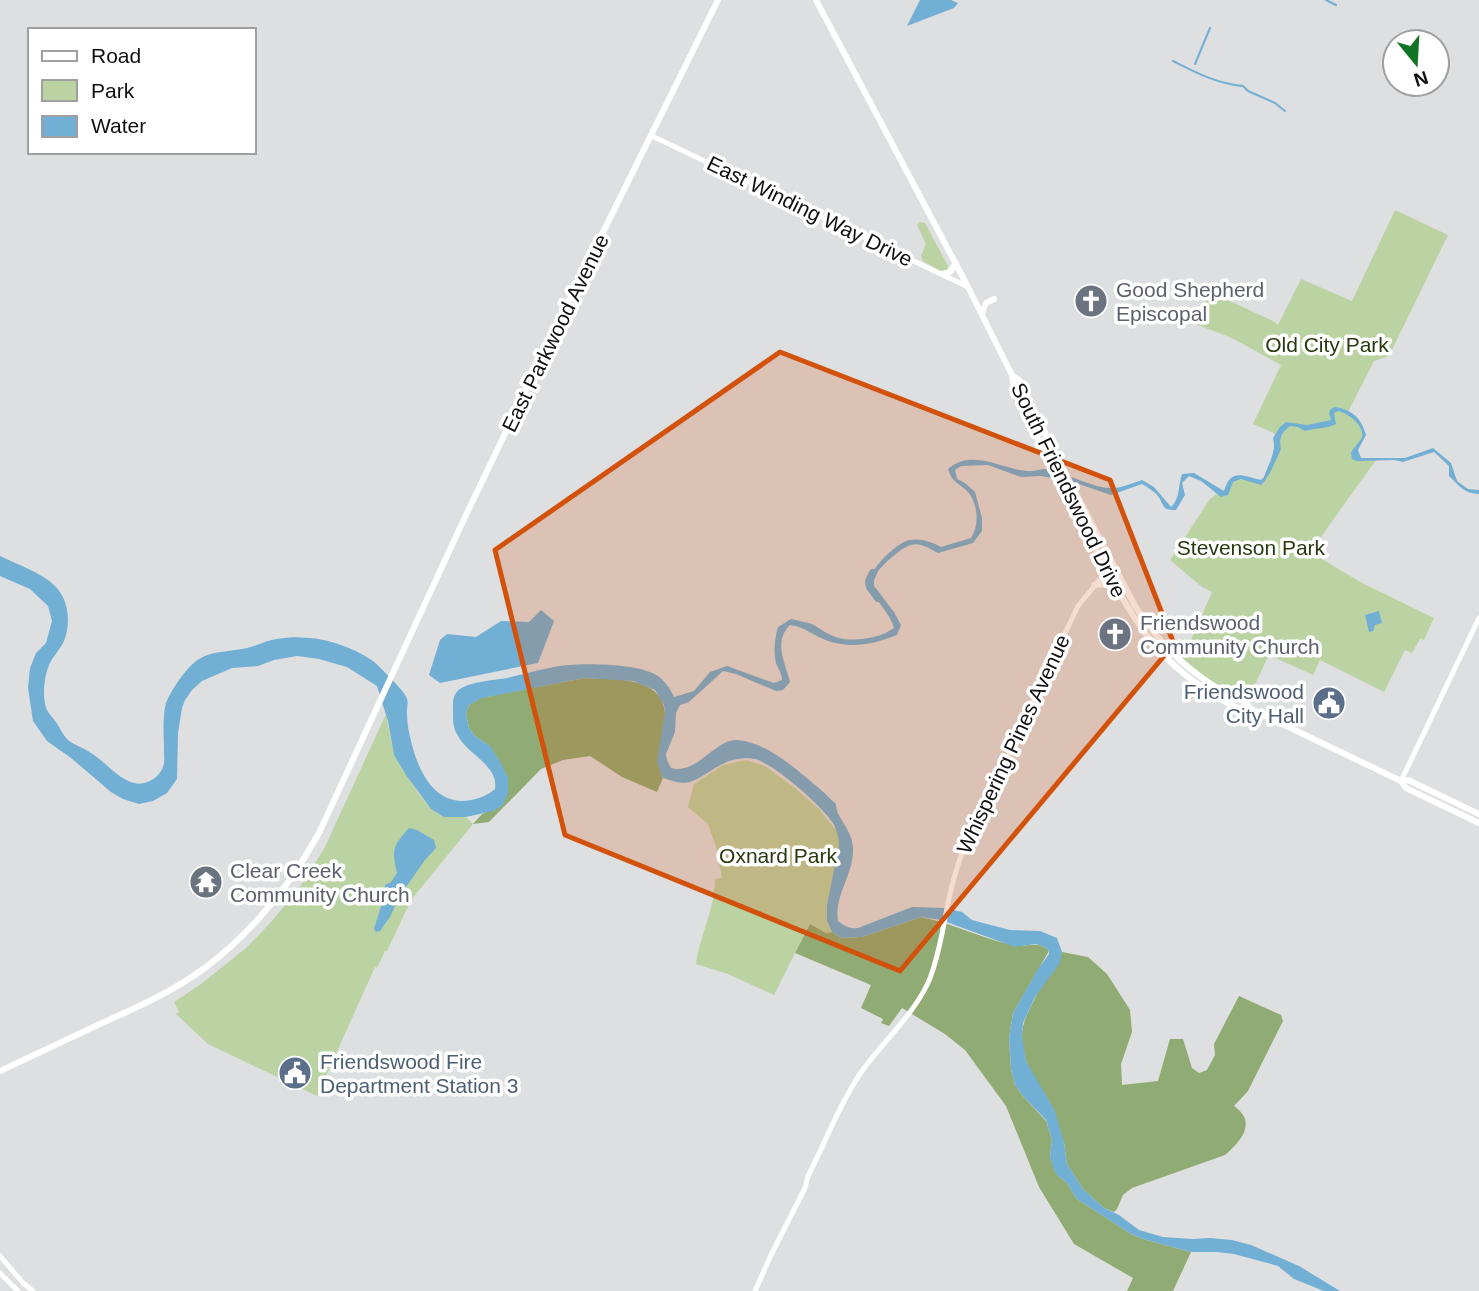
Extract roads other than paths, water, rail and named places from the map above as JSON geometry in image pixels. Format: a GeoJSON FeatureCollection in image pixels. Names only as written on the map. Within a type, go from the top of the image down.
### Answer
{"type":"FeatureCollection","features":[{"type":"Feature","properties":{"kind":"main road","name":"East Parkwood Avenue"},"geometry":{"type":"LineString","coordinates":[[0,1071],[159,997],[204,968],[237,940],[276,900],[306,856],[560,319],[718,0]]}},
{"type":"Feature","properties":{"kind":"main road","name":"South Friendswood Drive"},"geometry":{"type":"LineString","coordinates":[[816,0],[982,313],[1012,375],[1013,385],[1069,497],[1111,570],[1157,637],[1197,674],[1247,703],[1251,709],[1401,781],[1406,788],[1479,823]]}},
{"type":"Feature","properties":{"kind":"main road","name":"East Winding Way Drive"},"geometry":{"type":"LineString","coordinates":[[652,136],[968,287]]}},
{"type":"Feature","properties":{"kind":"main road"},"geometry":{"type":"LineString","coordinates":[[943,274],[950,272],[956,263]]}},
{"type":"Feature","properties":{"kind":"main road"},"geometry":{"type":"LineString","coordinates":[[982,313],[986,303],[994,299]]}},
{"type":"Feature","properties":{"kind":"main road","name":"South Friendswood Drive"},"geometry":{"type":"LineString","coordinates":[[1012,375],[1020,382],[1079,500],[1117,589],[1139,626],[1168,660],[1207,691],[1244,710],[1251,709]]}},
{"type":"Feature","properties":{"kind":"main road","name":"Whispering Pines Avenue"},"geometry":{"type":"LineString","coordinates":[[755,1291],[844,1101],[877,1051],[920,996],[933,967],[962,852],[1075,612],[1094,585],[1111,570]]}},
{"type":"Feature","properties":{"kind":"main road"},"geometry":{"type":"LineString","coordinates":[[1094,585],[1108,584],[1117,589]]}},
{"type":"Feature","properties":{"kind":"main road"},"geometry":{"type":"LineString","coordinates":[[1401,781],[1479,618]]}},
{"type":"Feature","properties":{"kind":"main road","name":"South Friendswood Drive"},"geometry":{"type":"LineString","coordinates":[[1401,781],[1408,780],[1479,814]]}},
{"type":"Feature","properties":{"kind":"main road"},"geometry":{"type":"LineString","coordinates":[[0,1256],[33,1291]]}},
{"type":"Feature","properties":{"kind":"main road"},"geometry":{"type":"LineString","coordinates":[[0,1273],[18,1291]]}},
{"type":"Feature","properties":{"kind":"water"},"geometry":{"type":"Polygon","coordinates":[[[920,0],[951,0],[958,3],[954,8],[907,26],[920,0]]]}},
{"type":"Feature","properties":{"kind":"water"},"geometry":{"type":"Polygon","coordinates":[[[1335,407],[1347,410],[1362,424],[1366,435],[1358,450],[1361,458],[1405,458],[1433,448],[1451,463],[1457,481],[1468,489],[1479,490],[1479,494],[1459,486],[1449,476],[1449,466],[1434,452],[1403,462],[1352,459],[1351,453],[1361,439],[1361,430],[1351,418],[1338,411],[1334,413],[1336,424],[1332,426],[1305,431],[1290,426],[1281,436],[1281,449],[1261,485],[1241,479],[1233,482],[1228,495],[1221,497],[1201,481],[1189,476],[1182,483],[1185,495],[1176,510],[1166,508],[1156,494],[1142,484],[1111,495],[1052,478],[1021,477],[988,465],[961,466],[955,470],[957,479],[975,492],[982,518],[982,531],[973,543],[938,553],[918,544],[907,546],[878,571],[874,586],[901,625],[897,635],[869,644],[850,645],[831,642],[790,625],[781,645],[790,682],[783,690],[776,691],[723,671],[689,702],[680,705],[676,713],[675,732],[666,754],[671,768],[681,769],[698,762],[730,741],[750,742],[782,759],[836,804],[853,844],[850,869],[837,912],[838,921],[845,926],[858,928],[912,907],[945,908],[962,912],[972,920],[1010,930],[1040,931],[1057,938],[1062,952],[1060,963],[1035,997],[1023,1023],[1022,1036],[1026,1061],[1055,1111],[1067,1164],[1083,1189],[1104,1208],[1139,1230],[1163,1237],[1232,1240],[1251,1245],[1299,1266],[1340,1291],[1324,1291],[1294,1279],[1278,1266],[1234,1254],[1191,1252],[1143,1239],[1077,1199],[1054,1170],[1050,1157],[1052,1140],[1046,1120],[1015,1085],[1011,1069],[1009,1038],[1013,1013],[1049,951],[1036,944],[1015,947],[941,920],[921,917],[862,937],[841,938],[832,932],[827,921],[827,905],[839,845],[836,830],[829,817],[786,777],[755,759],[742,758],[724,763],[690,782],[681,783],[663,778],[657,762],[665,713],[664,705],[655,690],[633,681],[584,678],[482,698],[469,705],[466,713],[469,728],[475,736],[490,746],[501,763],[508,778],[508,794],[502,806],[493,811],[466,817],[444,817],[431,809],[394,755],[388,721],[377,686],[347,667],[297,656],[258,666],[232,668],[202,681],[185,700],[178,733],[177,779],[167,793],[153,801],[139,804],[111,792],[47,741],[33,721],[28,688],[30,668],[36,653],[46,643],[52,621],[48,606],[30,589],[0,576],[0,556],[43,577],[60,592],[66,605],[68,627],[64,641],[47,673],[45,705],[68,740],[88,751],[128,781],[139,784],[147,782],[161,771],[164,765],[166,703],[179,680],[194,662],[216,653],[273,640],[301,637],[339,644],[373,661],[400,688],[408,702],[408,725],[414,752],[430,784],[447,798],[471,800],[495,789],[495,781],[487,766],[467,748],[455,729],[454,697],[465,686],[554,667],[590,664],[615,665],[650,672],[663,680],[674,697],[694,691],[710,672],[727,666],[774,683],[782,680],[775,654],[778,627],[791,619],[814,625],[836,637],[853,640],[875,637],[889,631],[894,628],[892,622],[870,586],[872,573],[883,558],[910,540],[926,541],[941,547],[971,538],[977,520],[973,500],[953,479],[948,469],[957,463],[977,460],[1027,471],[1050,469],[1090,484],[1110,488],[1142,480],[1154,487],[1171,507],[1177,496],[1182,474],[1194,473],[1224,491],[1234,476],[1261,480],[1273,453],[1273,438],[1280,427],[1286,422],[1307,425],[1331,420],[1329,413],[1335,407]]]}},
{"type":"Feature","properties":{"kind":"water"},"geometry":{"type":"Polygon","coordinates":[[[541,610],[554,621],[538,663],[440,683],[429,675],[440,640],[447,634],[476,637],[501,621],[529,622],[541,610]]]}},
{"type":"Feature","properties":{"kind":"water"},"geometry":{"type":"Polygon","coordinates":[[[1379,611],[1382,623],[1375,625],[1373,631],[1369,632],[1365,615],[1379,611]]]}},
{"type":"Feature","properties":{"kind":"water"},"geometry":{"type":"Polygon","coordinates":[[[409,828],[434,840],[436,848],[399,897],[380,931],[376,932],[374,929],[385,885],[391,882],[397,873],[395,849],[409,828]]]}},
{"type":"Feature","properties":{"kind":"waterway"},"geometry":{"type":"LineString","coordinates":[[1326,0],[1336,5]]}},
{"type":"Feature","properties":{"kind":"waterway"},"geometry":{"type":"LineString","coordinates":[[1195,64],[1210,28]]}},
{"type":"Feature","properties":{"kind":"waterway"},"geometry":{"type":"LineString","coordinates":[[1173,61],[1215,80],[1243,86],[1285,111]]}},
{"type":"Feature","properties":{"kind":"waterway"},"geometry":{"type":"LineString","coordinates":[[873,573],[869,581],[870,587],[878,598]]}},
{"type":"Feature","properties":{"kind":"place","name":"Good Shepherd Episcopal"},"geometry":{"type":"Point","coordinates":[1091,301]}},
{"type":"Feature","properties":{"kind":"place","name":"Friendswood Community Church"},"geometry":{"type":"Point","coordinates":[1115,634]}},
{"type":"Feature","properties":{"kind":"place","name":"Friendswood City Hall"},"geometry":{"type":"Point","coordinates":[1329,703]}},
{"type":"Feature","properties":{"kind":"place","name":"Clear Creek Community Church"},"geometry":{"type":"Point","coordinates":[206,882]}},
{"type":"Feature","properties":{"kind":"place","name":"Friendswood Fire Department Station 3"},"geometry":{"type":"Point","coordinates":[295,1073]}},
{"type":"Feature","properties":{"kind":"park label","name":"Old City Park"},"geometry":{"type":"Point","coordinates":[1327,344]}},
{"type":"Feature","properties":{"kind":"park label","name":"Stevenson Park"},"geometry":{"type":"Point","coordinates":[1251,547]}},
{"type":"Feature","properties":{"kind":"park label","name":"Oxnard Park"},"geometry":{"type":"Point","coordinates":[778,855]}}]}
